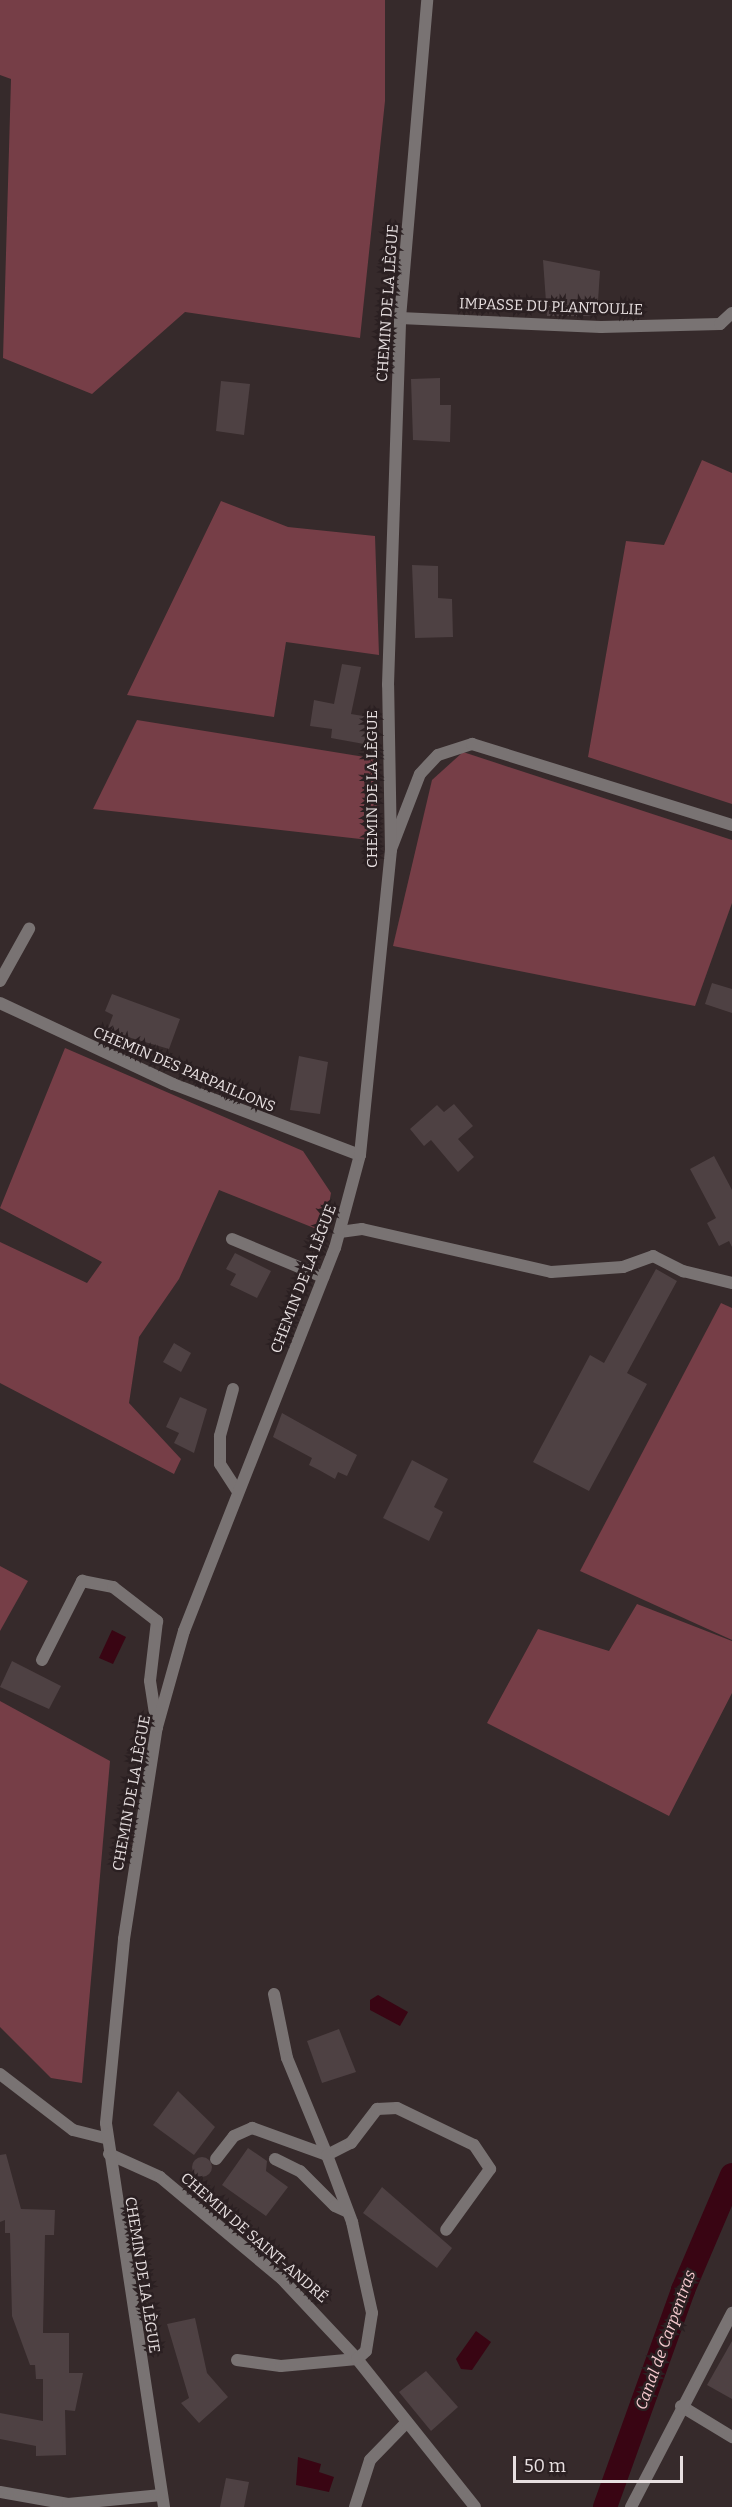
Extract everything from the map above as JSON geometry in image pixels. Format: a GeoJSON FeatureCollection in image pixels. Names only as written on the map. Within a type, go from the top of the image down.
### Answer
{"type":"FeatureCollection","features":[{"type":"Feature","properties":{"kind":"street","name":"CHEMIN DE LA LÈGUE"},"geometry":{"type":"LineString","coordinates":[[163,2501],[109,2154],[108,2139],[124,1939],[156,1727],[184,1631],[236,1489],[340,1232],[360,1155],[391,850],[388,686],[400,318],[427,0]]}},
{"type":"Feature","properties":{"kind":"street","name":"IMPASSE DU PLANTOULIE"},"geometry":{"type":"LineString","coordinates":[[400,318],[601,327],[720,324],[732,313]]}},
{"type":"Feature","properties":{"kind":"street"},"geometry":{"type":"LineString","coordinates":[[391,850],[420,774],[438,755],[472,744],[732,825]]}},
{"type":"Feature","properties":{"kind":"street"},"geometry":{"type":"LineString","coordinates":[[0,981],[29,928]]}},
{"type":"Feature","properties":{"kind":"street","name":"CHEMIN DES PARPAILLONS"},"geometry":{"type":"LineString","coordinates":[[0,1003],[173,1084],[360,1155]]}},
{"type":"Feature","properties":{"kind":"street"},"geometry":{"type":"LineString","coordinates":[[340,1232],[362,1229],[551,1272],[623,1267],[653,1256],[683,1271],[732,1284]]}},
{"type":"Feature","properties":{"kind":"street"},"geometry":{"type":"LineString","coordinates":[[232,1239],[323,1277]]}},
{"type":"Feature","properties":{"kind":"street"},"geometry":{"type":"LineString","coordinates":[[233,1389],[220,1436],[219,1464],[236,1489]]}},
{"type":"Feature","properties":{"kind":"street"},"geometry":{"type":"LineString","coordinates":[[42,1660],[82,1581],[113,1587],[157,1621],[150,1680],[156,1727]]}},
{"type":"Feature","properties":{"kind":"street"},"geometry":{"type":"LineString","coordinates":[[237,2360],[281,2366],[357,2359],[366,2351],[372,2313],[348,2212],[287,2058],[274,1994]]}},
{"type":"Feature","properties":{"kind":"street"},"geometry":{"type":"LineString","coordinates":[[0,2074],[73,2130],[108,2139]]}},
{"type":"Feature","properties":{"kind":"street"},"geometry":{"type":"LineString","coordinates":[[216,2159],[234,2136],[252,2128],[327,2155],[351,2143],[377,2109],[397,2108],[474,2145],[490,2169],[446,2230]]}},
{"type":"Feature","properties":{"kind":"street","name":"CHEMIN DE SAINT-ANDRÉ"},"geometry":{"type":"LineString","coordinates":[[109,2154],[160,2176],[282,2279],[357,2359],[475,2507]]}},
{"type":"Feature","properties":{"kind":"street"},"geometry":{"type":"LineString","coordinates":[[275,2159],[300,2171],[335,2206],[348,2212]]}},
{"type":"Feature","properties":{"kind":"street"},"geometry":{"type":"LineString","coordinates":[[631,2507],[681,2406],[732,2313]]}},
{"type":"Feature","properties":{"kind":"street"},"geometry":{"type":"LineString","coordinates":[[681,2406],[732,2437]]}},
{"type":"Feature","properties":{"kind":"street"},"geometry":{"type":"LineString","coordinates":[[355,2507],[370,2460],[407,2421]]}},
{"type":"Feature","properties":{"kind":"street"},"geometry":{"type":"LineString","coordinates":[[0,2492],[68,2504],[163,2501]]}},
{"type":"Feature","properties":{"kind":"shaded area"},"geometry":{"type":"Polygon","coordinates":[[[0,0],[385,0],[385,101],[360,338],[185,312],[92,394],[3,358],[11,79],[0,75],[0,0]]]}},
{"type":"Feature","properties":{"kind":"shaded area"},"geometry":{"type":"Polygon","coordinates":[[[702,460],[732,473],[732,804],[588,757],[626,541],[664,545],[702,460]]]}},
{"type":"Feature","properties":{"kind":"shaded area"},"geometry":{"type":"Polygon","coordinates":[[[221,501],[288,527],[375,536],[379,655],[286,642],[274,717],[127,695],[221,501]]]}},
{"type":"Feature","properties":{"kind":"shaded area"},"geometry":{"type":"Polygon","coordinates":[[[137,720],[377,759],[378,841],[93,809],[137,720]]]}},
{"type":"Feature","properties":{"kind":"shaded area"},"geometry":{"type":"Polygon","coordinates":[[[463,752],[732,840],[732,903],[695,1006],[393,946],[432,780],[463,752]]]}},
{"type":"Feature","properties":{"kind":"shaded area"},"geometry":{"type":"Polygon","coordinates":[[[65,1048],[303,1151],[331,1193],[324,1232],[219,1190],[179,1279],[139,1337],[129,1403],[181,1459],[174,1474],[0,1383],[0,1242],[87,1283],[102,1262],[0,1208],[65,1048]]]}},
{"type":"Feature","properties":{"kind":"shaded area"},"geometry":{"type":"Polygon","coordinates":[[[721,1303],[732,1308],[732,1640],[580,1571],[721,1303]]]}},
{"type":"Feature","properties":{"kind":"shaded area"},"geometry":{"type":"Polygon","coordinates":[[[0,1566],[28,1581],[0,1631],[0,1566]]]}},
{"type":"Feature","properties":{"kind":"shaded area"},"geometry":{"type":"Polygon","coordinates":[[[637,1604],[732,1641],[732,1693],[669,1816],[487,1723],[538,1629],[609,1651],[637,1604]]]}},
{"type":"Feature","properties":{"kind":"shaded area"},"geometry":{"type":"Polygon","coordinates":[[[112,1630],[126,1637],[113,1664],[99,1658],[112,1630]]]}},
{"type":"Feature","properties":{"kind":"shaded area"},"geometry":{"type":"Polygon","coordinates":[[[0,1701],[110,1761],[82,2083],[51,2078],[0,2027],[0,1701]]]}},
{"type":"Feature","properties":{"kind":"shaded area"},"geometry":{"type":"Polygon","coordinates":[[[378,1995],[408,2012],[400,2026],[370,2010],[370,2000],[378,1995]]]}},
{"type":"Feature","properties":{"kind":"shaded area"},"geometry":{"type":"Polygon","coordinates":[[[476,2331],[491,2342],[472,2370],[461,2369],[456,2359],[476,2331]]]}},
{"type":"Feature","properties":{"kind":"shaded area"},"geometry":{"type":"Polygon","coordinates":[[[298,2457],[321,2464],[319,2472],[334,2477],[329,2492],[296,2485],[298,2457]]]}},
{"type":"Feature","properties":{"kind":"building"},"geometry":{"type":"Polygon","coordinates":[[[543,260],[600,271],[597,316],[547,316],[543,260]]]}},
{"type":"Feature","properties":{"kind":"building"},"geometry":{"type":"Polygon","coordinates":[[[440,378],[440,405],[451,405],[450,442],[413,440],[411,379],[440,378]]]}},
{"type":"Feature","properties":{"kind":"building"},"geometry":{"type":"Polygon","coordinates":[[[221,381],[250,384],[244,435],[216,431],[221,381]]]}},
{"type":"Feature","properties":{"kind":"building"},"geometry":{"type":"Polygon","coordinates":[[[412,565],[438,566],[438,598],[452,599],[453,637],[415,638],[412,565]]]}},
{"type":"Feature","properties":{"kind":"building"},"geometry":{"type":"Polygon","coordinates":[[[342,664],[361,667],[351,714],[369,717],[364,744],[331,738],[332,729],[310,726],[314,700],[334,704],[342,664]]]}},
{"type":"Feature","properties":{"kind":"building"},"geometry":{"type":"Polygon","coordinates":[[[712,983],[732,989],[732,1013],[705,1004],[712,983]]]}},
{"type":"Feature","properties":{"kind":"building"},"geometry":{"type":"Polygon","coordinates":[[[112,994],[180,1019],[169,1049],[107,1031],[113,1015],[105,1011],[112,994]]]}},
{"type":"Feature","properties":{"kind":"building"},"geometry":{"type":"Polygon","coordinates":[[[299,1056],[328,1062],[320,1114],[290,1110],[299,1056]]]}},
{"type":"Feature","properties":{"kind":"building"},"geometry":{"type":"Polygon","coordinates":[[[454,1104],[473,1126],[458,1139],[474,1157],[458,1172],[431,1140],[424,1146],[410,1129],[437,1105],[444,1112],[454,1104]]]}},
{"type":"Feature","properties":{"kind":"building"},"geometry":{"type":"Polygon","coordinates":[[[714,1156],[732,1190],[732,1247],[729,1241],[719,1246],[707,1223],[716,1218],[690,1169],[714,1156]]]}},
{"type":"Feature","properties":{"kind":"building"},"geometry":{"type":"Polygon","coordinates":[[[235,1253],[271,1271],[257,1298],[230,1285],[236,1274],[226,1269],[235,1253]]]}},
{"type":"Feature","properties":{"kind":"building"},"geometry":{"type":"Polygon","coordinates":[[[656,1269],[677,1281],[627,1373],[647,1384],[589,1491],[533,1462],[590,1355],[604,1363],[656,1269]]]}},
{"type":"Feature","properties":{"kind":"building"},"geometry":{"type":"Polygon","coordinates":[[[174,1343],[191,1353],[181,1372],[163,1362],[174,1343]]]}},
{"type":"Feature","properties":{"kind":"building"},"geometry":{"type":"Polygon","coordinates":[[[180,1397],[207,1409],[194,1453],[174,1443],[179,1433],[166,1427],[180,1397]]]}},
{"type":"Feature","properties":{"kind":"building"},"geometry":{"type":"Polygon","coordinates":[[[282,1413],[357,1455],[347,1476],[338,1472],[335,1479],[309,1465],[312,1458],[273,1437],[282,1413]]]}},
{"type":"Feature","properties":{"kind":"building"},"geometry":{"type":"Polygon","coordinates":[[[412,1460],[448,1479],[434,1507],[443,1512],[429,1541],[383,1518],[412,1460]]]}},
{"type":"Feature","properties":{"kind":"building"},"geometry":{"type":"Polygon","coordinates":[[[12,1661],[61,1686],[49,1709],[0,1687],[12,1661]]]}},
{"type":"Feature","properties":{"kind":"building"},"geometry":{"type":"Polygon","coordinates":[[[339,2029],[356,2072],[322,2083],[307,2041],[339,2029]]]}},
{"type":"Feature","properties":{"kind":"building"},"geometry":{"type":"Polygon","coordinates":[[[178,2091],[215,2127],[194,2155],[153,2125],[178,2091]]]}},
{"type":"Feature","properties":{"kind":"building"},"geometry":{"type":"Polygon","coordinates":[[[248,2148],[267,2161],[266,2171],[288,2187],[266,2216],[222,2185],[248,2148]]]}},
{"type":"Feature","properties":{"kind":"building"},"geometry":{"type":"Polygon","coordinates":[[[6,2154],[21,2209],[55,2210],[54,2235],[45,2235],[43,2333],[69,2333],[69,2373],[83,2373],[75,2411],[65,2410],[66,2455],[36,2456],[36,2446],[0,2439],[0,2413],[43,2421],[43,2379],[36,2379],[35,2365],[30,2365],[12,2316],[10,2233],[5,2233],[5,2220],[0,2222],[0,2155],[6,2154]]]}},
{"type":"Feature","properties":{"kind":"building"},"geometry":{"type":"Polygon","coordinates":[[[198,2157],[206,2157],[212,2163],[212,2171],[206,2177],[198,2177],[192,2171],[192,2163],[198,2157]]]}},
{"type":"Feature","properties":{"kind":"building"},"geometry":{"type":"Polygon","coordinates":[[[382,2187],[452,2248],[437,2268],[363,2213],[382,2187]]]}},
{"type":"Feature","properties":{"kind":"building"},"geometry":{"type":"Polygon","coordinates":[[[195,2318],[207,2373],[228,2397],[199,2423],[181,2403],[189,2398],[167,2324],[195,2318]]]}},
{"type":"Feature","properties":{"kind":"building"},"geometry":{"type":"Polygon","coordinates":[[[732,2341],[732,2399],[707,2385],[732,2341]]]}},
{"type":"Feature","properties":{"kind":"building"},"geometry":{"type":"Polygon","coordinates":[[[426,2371],[458,2407],[431,2431],[399,2392],[426,2371]]]}},
{"type":"Feature","properties":{"kind":"building"},"geometry":{"type":"Polygon","coordinates":[[[226,2478],[249,2482],[244,2507],[220,2507],[226,2478]]]}},
{"type":"Feature","properties":{"kind":"waterway","name":"Canal de Carpentras"},"geometry":{"type":"LineString","coordinates":[[605,2507],[683,2290],[732,2175]]}}]}
